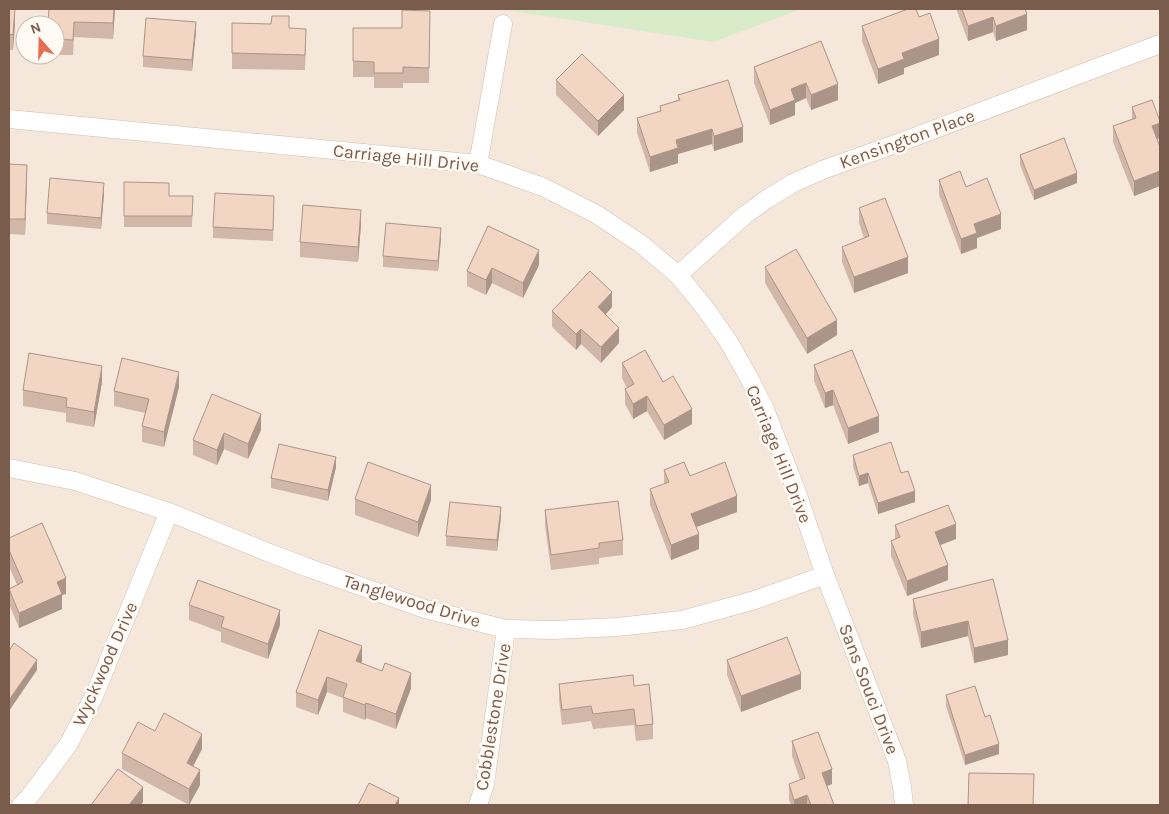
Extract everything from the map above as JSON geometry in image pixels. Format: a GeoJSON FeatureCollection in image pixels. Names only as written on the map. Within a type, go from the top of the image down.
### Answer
{"type":"FeatureCollection","features":[{"type":"Feature","properties":{"kind":"street"},"geometry":{"type":"LineString","coordinates":[[478,164],[503,24]]}},
{"type":"Feature","properties":{"kind":"street","name":"Kensington Place"},"geometry":{"type":"LineString","coordinates":[[678,274],[745,215],[793,183],[1160,44]]}},
{"type":"Feature","properties":{"kind":"street","name":"Carriage Hill Drive"},"geometry":{"type":"LineString","coordinates":[[9,119],[478,164],[543,187],[596,214],[641,244],[678,274],[730,344],[764,407],[796,490],[825,575]]}},
{"type":"Feature","properties":{"kind":"street","name":"Tanglewood Drive"},"geometry":{"type":"LineString","coordinates":[[9,468],[75,481],[169,512],[306,567],[425,609],[506,629],[554,630],[682,620],[756,600],[825,575]]}},
{"type":"Feature","properties":{"kind":"street","name":"Wyckwood Drive"},"geometry":{"type":"LineString","coordinates":[[21,805],[30,796],[68,745],[94,696],[169,512]]}},
{"type":"Feature","properties":{"kind":"street","name":"Sans Souci Drive"},"geometry":{"type":"LineString","coordinates":[[825,575],[897,761],[904,805]]}},
{"type":"Feature","properties":{"kind":"street","name":"Cobblestone Drive"},"geometry":{"type":"LineString","coordinates":[[478,805],[486,784],[506,629]]}},
{"type":"Feature","properties":{"kind":"shaded area"},"geometry":{"type":"Polygon","coordinates":[[[9,9],[1160,9],[1160,805],[9,805],[9,9]]]}},
{"type":"Feature","properties":{"kind":"green space"},"geometry":{"type":"Polygon","coordinates":[[[500,9],[801,9],[713,42],[500,9]]]}},
{"type":"Feature","properties":{"kind":"building"},"geometry":{"type":"Polygon","coordinates":[[[9,9],[15,9],[13,35],[9,34],[9,9]]]}},
{"type":"Feature","properties":{"kind":"building"},"geometry":{"type":"Polygon","coordinates":[[[49,9],[114,9],[113,23],[74,22],[73,40],[65,40],[65,15],[49,15],[49,9]]]}},
{"type":"Feature","properties":{"kind":"building"},"geometry":{"type":"Polygon","coordinates":[[[908,9],[916,9],[919,17],[930,13],[939,39],[902,53],[904,59],[878,69],[862,26],[908,9]]]}},
{"type":"Feature","properties":{"kind":"building"},"geometry":{"type":"Polygon","coordinates":[[[962,9],[1025,9],[1027,14],[996,26],[993,17],[968,26],[962,9]]]}},
{"type":"Feature","properties":{"kind":"building"},"geometry":{"type":"Polygon","coordinates":[[[402,10],[430,11],[429,68],[403,67],[403,73],[374,73],[374,62],[353,61],[353,28],[402,28],[402,10]]]}},
{"type":"Feature","properties":{"kind":"building"},"geometry":{"type":"Polygon","coordinates":[[[272,16],[289,16],[289,28],[306,29],[305,55],[232,53],[232,23],[271,24],[272,16]]]}},
{"type":"Feature","properties":{"kind":"building"},"geometry":{"type":"Polygon","coordinates":[[[146,18],[196,22],[192,60],[143,56],[146,18]]]}},
{"type":"Feature","properties":{"kind":"building"},"geometry":{"type":"Polygon","coordinates":[[[821,41],[838,84],[811,95],[806,83],[791,89],[795,100],[770,110],[754,67],[821,41]]]}},
{"type":"Feature","properties":{"kind":"building"},"geometry":{"type":"Polygon","coordinates":[[[582,54],[624,95],[598,121],[556,80],[582,54]]]}},
{"type":"Feature","properties":{"kind":"building"},"geometry":{"type":"Polygon","coordinates":[[[728,80],[743,127],[714,136],[712,129],[676,140],[678,148],[650,157],[637,118],[661,111],[660,106],[680,100],[678,95],[728,80]]]}},
{"type":"Feature","properties":{"kind":"building"},"geometry":{"type":"Polygon","coordinates":[[[1152,100],[1160,121],[1160,123],[1152,126],[1160,147],[1160,171],[1134,181],[1113,126],[1136,118],[1132,107],[1152,100]]]}},
{"type":"Feature","properties":{"kind":"building"},"geometry":{"type":"Polygon","coordinates":[[[1064,138],[1077,173],[1034,190],[1020,155],[1064,138]]]}},
{"type":"Feature","properties":{"kind":"building"},"geometry":{"type":"Polygon","coordinates":[[[9,164],[27,165],[25,219],[9,219],[9,164]]]}},
{"type":"Feature","properties":{"kind":"building"},"geometry":{"type":"Polygon","coordinates":[[[960,171],[966,187],[987,178],[1001,214],[974,224],[977,233],[961,239],[939,180],[960,171]]]}},
{"type":"Feature","properties":{"kind":"building"},"geometry":{"type":"Polygon","coordinates":[[[50,178],[104,183],[101,218],[47,213],[50,178]]]}},
{"type":"Feature","properties":{"kind":"building"},"geometry":{"type":"Polygon","coordinates":[[[124,182],[169,183],[169,196],[193,196],[192,216],[124,216],[124,182]]]}},
{"type":"Feature","properties":{"kind":"building"},"geometry":{"type":"Polygon","coordinates":[[[215,193],[274,196],[273,230],[213,227],[215,193]]]}},
{"type":"Feature","properties":{"kind":"building"},"geometry":{"type":"Polygon","coordinates":[[[885,198],[908,257],[854,277],[842,247],[869,236],[859,208],[885,198]]]}},
{"type":"Feature","properties":{"kind":"building"},"geometry":{"type":"Polygon","coordinates":[[[303,205],[361,210],[358,247],[300,242],[303,205]]]}},
{"type":"Feature","properties":{"kind":"building"},"geometry":{"type":"Polygon","coordinates":[[[386,223],[441,228],[438,261],[383,256],[386,223]]]}},
{"type":"Feature","properties":{"kind":"building"},"geometry":{"type":"Polygon","coordinates":[[[488,226],[539,250],[523,283],[492,268],[486,280],[467,271],[488,226]]]}},
{"type":"Feature","properties":{"kind":"building"},"geometry":{"type":"Polygon","coordinates":[[[796,249],[837,320],[807,338],[765,267],[796,249]]]}},
{"type":"Feature","properties":{"kind":"building"},"geometry":{"type":"Polygon","coordinates":[[[590,271],[612,292],[598,307],[619,328],[601,347],[581,329],[576,334],[552,311],[590,271]]]}},
{"type":"Feature","properties":{"kind":"building"},"geometry":{"type":"Polygon","coordinates":[[[645,350],[663,382],[673,376],[692,409],[664,425],[647,396],[633,404],[625,389],[634,384],[622,363],[645,350]]]}},
{"type":"Feature","properties":{"kind":"building"},"geometry":{"type":"Polygon","coordinates":[[[852,350],[879,416],[848,428],[833,390],[825,393],[814,365],[852,350]]]}},
{"type":"Feature","properties":{"kind":"building"},"geometry":{"type":"Polygon","coordinates":[[[29,353],[102,366],[94,412],[66,407],[67,398],[23,390],[29,353]]]}},
{"type":"Feature","properties":{"kind":"building"},"geometry":{"type":"Polygon","coordinates":[[[122,358],[179,372],[164,432],[142,426],[149,399],[114,391],[122,358]]]}},
{"type":"Feature","properties":{"kind":"building"},"geometry":{"type":"Polygon","coordinates":[[[212,394],[261,414],[248,444],[224,433],[217,450],[193,440],[212,394]]]}},
{"type":"Feature","properties":{"kind":"building"},"geometry":{"type":"Polygon","coordinates":[[[891,442],[901,473],[908,471],[915,491],[878,503],[868,473],[859,476],[853,455],[891,442]]]}},
{"type":"Feature","properties":{"kind":"building"},"geometry":{"type":"Polygon","coordinates":[[[279,444],[336,457],[328,490],[271,478],[279,444]]]}},
{"type":"Feature","properties":{"kind":"building"},"geometry":{"type":"Polygon","coordinates":[[[368,462],[431,485],[418,522],[355,499],[368,462]]]}},
{"type":"Feature","properties":{"kind":"building"},"geometry":{"type":"Polygon","coordinates":[[[684,462],[690,476],[725,462],[737,496],[691,514],[699,534],[671,545],[650,489],[669,482],[664,470],[684,462]]]}},
{"type":"Feature","properties":{"kind":"building"},"geometry":{"type":"Polygon","coordinates":[[[618,501],[623,540],[599,543],[599,548],[551,555],[545,510],[618,501]]]}},
{"type":"Feature","properties":{"kind":"building"},"geometry":{"type":"Polygon","coordinates":[[[450,502],[501,507],[497,540],[446,536],[450,502]]]}},
{"type":"Feature","properties":{"kind":"building"},"geometry":{"type":"Polygon","coordinates":[[[948,505],[956,524],[935,532],[948,565],[907,581],[891,541],[900,537],[895,525],[948,505]]]}},
{"type":"Feature","properties":{"kind":"building"},"geometry":{"type":"Polygon","coordinates":[[[42,523],[66,578],[57,582],[62,594],[19,613],[9,589],[23,582],[9,550],[9,538],[42,523]]]}},
{"type":"Feature","properties":{"kind":"building"},"geometry":{"type":"Polygon","coordinates":[[[993,579],[1008,640],[974,648],[968,621],[921,632],[913,599],[993,579]]]}},
{"type":"Feature","properties":{"kind":"building"},"geometry":{"type":"Polygon","coordinates":[[[198,580],[280,610],[268,644],[221,627],[224,617],[189,605],[198,580]]]}},
{"type":"Feature","properties":{"kind":"building"},"geometry":{"type":"Polygon","coordinates":[[[319,630],[362,646],[356,661],[382,671],[385,663],[411,673],[396,714],[343,697],[347,684],[327,677],[318,700],[296,692],[319,630]]]}},
{"type":"Feature","properties":{"kind":"building"},"geometry":{"type":"Polygon","coordinates":[[[787,637],[801,674],[741,696],[727,660],[787,637]]]}},
{"type":"Feature","properties":{"kind":"building"},"geometry":{"type":"Polygon","coordinates":[[[14,643],[37,660],[9,700],[9,651],[14,643]]]}},
{"type":"Feature","properties":{"kind":"building"},"geometry":{"type":"Polygon","coordinates":[[[633,675],[634,686],[649,684],[653,724],[636,726],[634,709],[593,714],[591,706],[562,710],[559,684],[633,675]]]}},
{"type":"Feature","properties":{"kind":"building"},"geometry":{"type":"Polygon","coordinates":[[[975,686],[985,717],[990,715],[999,744],[965,755],[946,695],[975,686]]]}},
{"type":"Feature","properties":{"kind":"building"},"geometry":{"type":"Polygon","coordinates":[[[164,713],[202,734],[187,763],[200,770],[189,789],[122,753],[138,722],[155,731],[164,713]]]}},
{"type":"Feature","properties":{"kind":"building"},"geometry":{"type":"Polygon","coordinates":[[[818,732],[832,769],[822,773],[834,805],[811,805],[807,795],[794,800],[789,784],[805,778],[792,741],[818,732]]]}},
{"type":"Feature","properties":{"kind":"building"},"geometry":{"type":"Polygon","coordinates":[[[118,769],[143,787],[129,805],[91,805],[118,769]]]}},
{"type":"Feature","properties":{"kind":"building"},"geometry":{"type":"Polygon","coordinates":[[[969,773],[1034,774],[1033,805],[968,805],[969,773]]]}},
{"type":"Feature","properties":{"kind":"building"},"geometry":{"type":"Polygon","coordinates":[[[369,783],[399,798],[395,805],[358,805],[369,783]]]}}]}
